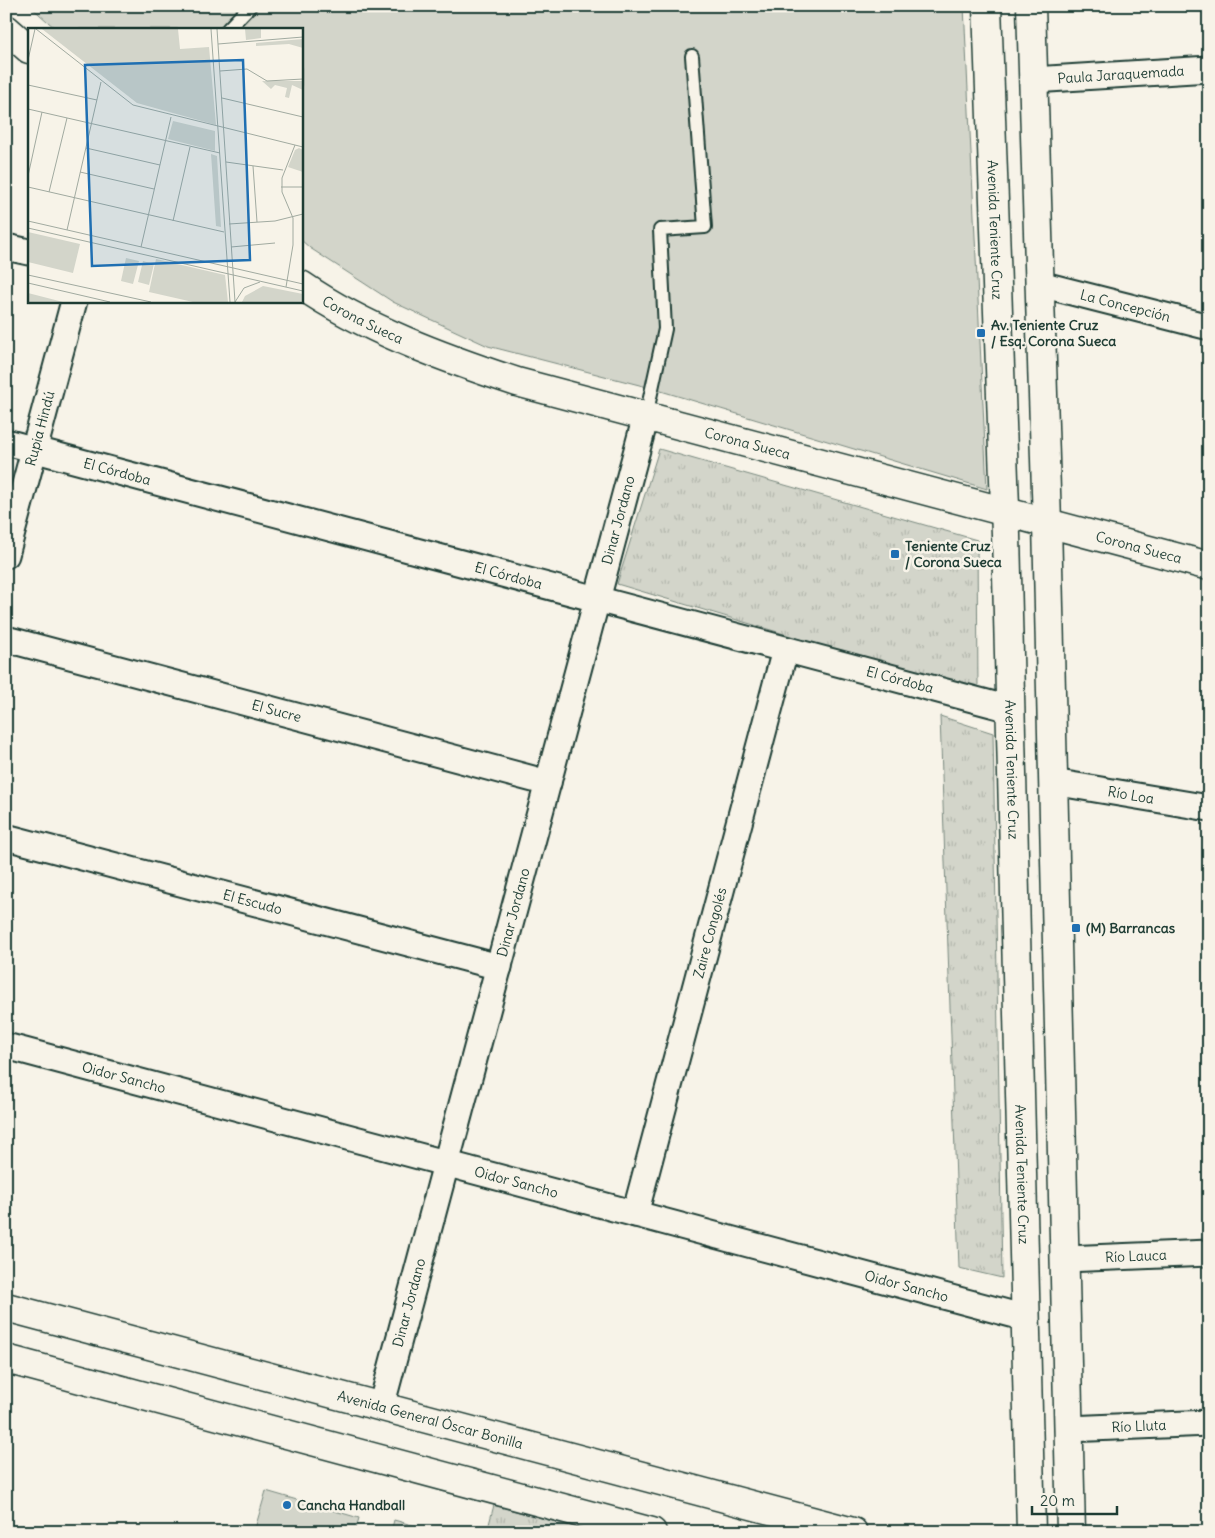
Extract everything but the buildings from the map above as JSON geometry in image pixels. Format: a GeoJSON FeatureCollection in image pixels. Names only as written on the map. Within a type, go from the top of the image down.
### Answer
{"type":"FeatureCollection","features":[{"type":"Feature","properties":{"kind":"main road","name":"Avenida Teniente Cruz"},"geometry":{"type":"LineString","coordinates":[[987,6],[1005,512],[1031,1532]]}},
{"type":"Feature","properties":{"kind":"main road"},"geometry":{"type":"LineString","coordinates":[[1031,6],[1047,523],[1071,1532]]}},
{"type":"Feature","properties":{"kind":"main road"},"geometry":{"type":"LineString","coordinates":[[6,29],[28,48]]}},
{"type":"Feature","properties":{"kind":"main road","name":"Corona Sueca"},"geometry":{"type":"LineString","coordinates":[[302,286],[336,307],[410,343],[463,364],[517,382],[1209,566]]}},
{"type":"Feature","properties":{"kind":"main road","name":"Avenida General Óscar Bonilla"},"geometry":{"type":"LineString","coordinates":[[6,1307],[853,1532]]}},
{"type":"Feature","properties":{"kind":"main road"},"geometry":{"type":"LineString","coordinates":[[6,1359],[652,1532]]}},
{"type":"Feature","properties":{"kind":"street","name":"Paula Jaraquemada"},"geometry":{"type":"LineString","coordinates":[[1033,80],[1209,69]]}},
{"type":"Feature","properties":{"kind":"street"},"geometry":{"type":"LineString","coordinates":[[6,246],[28,252]]}},
{"type":"Feature","properties":{"kind":"street","name":"La Concepción"},"geometry":{"type":"LineString","coordinates":[[1040,284],[1209,327]]}},
{"type":"Feature","properties":{"kind":"street","name":"Rupia Hindú"},"geometry":{"type":"LineString","coordinates":[[6,555],[74,302]]}},
{"type":"Feature","properties":{"kind":"street","name":"Dinar Jordano"},"geometry":{"type":"LineString","coordinates":[[382,1407],[646,416]]}},
{"type":"Feature","properties":{"kind":"street","name":"El Córdoba"},"geometry":{"type":"LineString","coordinates":[[6,442],[1010,709]]}},
{"type":"Feature","properties":{"kind":"street","name":"El Sucre"},"geometry":{"type":"LineString","coordinates":[[6,639],[548,783]]}},
{"type":"Feature","properties":{"kind":"street","name":"Zaire Congolés"},"geometry":{"type":"LineString","coordinates":[[635,1214],[785,650]]}},
{"type":"Feature","properties":{"kind":"street","name":"Río Loa"},"geometry":{"type":"LineString","coordinates":[[1053,782],[1209,808]]}},
{"type":"Feature","properties":{"kind":"street","name":"El Escudo"},"geometry":{"type":"LineString","coordinates":[[6,837],[499,967]]}},
{"type":"Feature","properties":{"kind":"street","name":"Oidor Sancho"},"geometry":{"type":"LineString","coordinates":[[6,1046],[1026,1318]]}},
{"type":"Feature","properties":{"kind":"street","name":"Río Lauca"},"geometry":{"type":"LineString","coordinates":[[1065,1259],[1209,1253]]}},
{"type":"Feature","properties":{"kind":"street","name":"Río Lluta"},"geometry":{"type":"LineString","coordinates":[[1068,1429],[1209,1423]]}},
{"type":"Feature","properties":{"kind":"lane"},"geometry":{"type":"LineString","coordinates":[[229,28],[250,6]]}},
{"type":"Feature","properties":{"kind":"lane"},"geometry":{"type":"LineString","coordinates":[[646,416],[665,329],[660,230],[705,227],[692,56]]}},
{"type":"Feature","properties":{"kind":"green space"},"geometry":{"type":"Polygon","coordinates":[[[30,6],[964,6],[987,489],[651,388],[488,346],[393,302],[310,248],[302,241],[302,28],[55,28],[30,6]]]}},
{"type":"Feature","properties":{"kind":"green space"},"geometry":{"type":"Polygon","coordinates":[[[659,449],[977,540],[978,692],[617,584],[659,449]]]}},
{"type":"Feature","properties":{"kind":"green space"},"geometry":{"type":"Polygon","coordinates":[[[940,716],[993,733],[1002,1278],[959,1268],[940,716]]]}},
{"type":"Feature","properties":{"kind":"green space","name":"Cancha Handball"},"geometry":{"type":"Polygon","coordinates":[[[266,1491],[359,1518],[355,1532],[254,1532],[266,1491]]]}},
{"type":"Feature","properties":{"kind":"green space"},"geometry":{"type":"Polygon","coordinates":[[[494,1505],[592,1532],[487,1532],[494,1505]]]}},
{"type":"Feature","properties":{"kind":"green space"},"geometry":{"type":"Polygon","coordinates":[[[394,1520],[437,1532],[391,1532],[394,1520]]]}},
{"type":"Feature","properties":{"kind":"place","name":"Av. Teniente Cruz / Esq. Corona Sueca"},"geometry":{"type":"Point","coordinates":[981,333]}},
{"type":"Feature","properties":{"kind":"place","name":"Teniente Cruz / Corona Sueca"},"geometry":{"type":"Point","coordinates":[895,554]}},
{"type":"Feature","properties":{"kind":"place","name":"(M) Barrancas"},"geometry":{"type":"Point","coordinates":[1076,928]}},
{"type":"Feature","properties":{"kind":"place","name":"Cancha Handball"},"geometry":{"type":"Point","coordinates":[287,1505]}}]}
